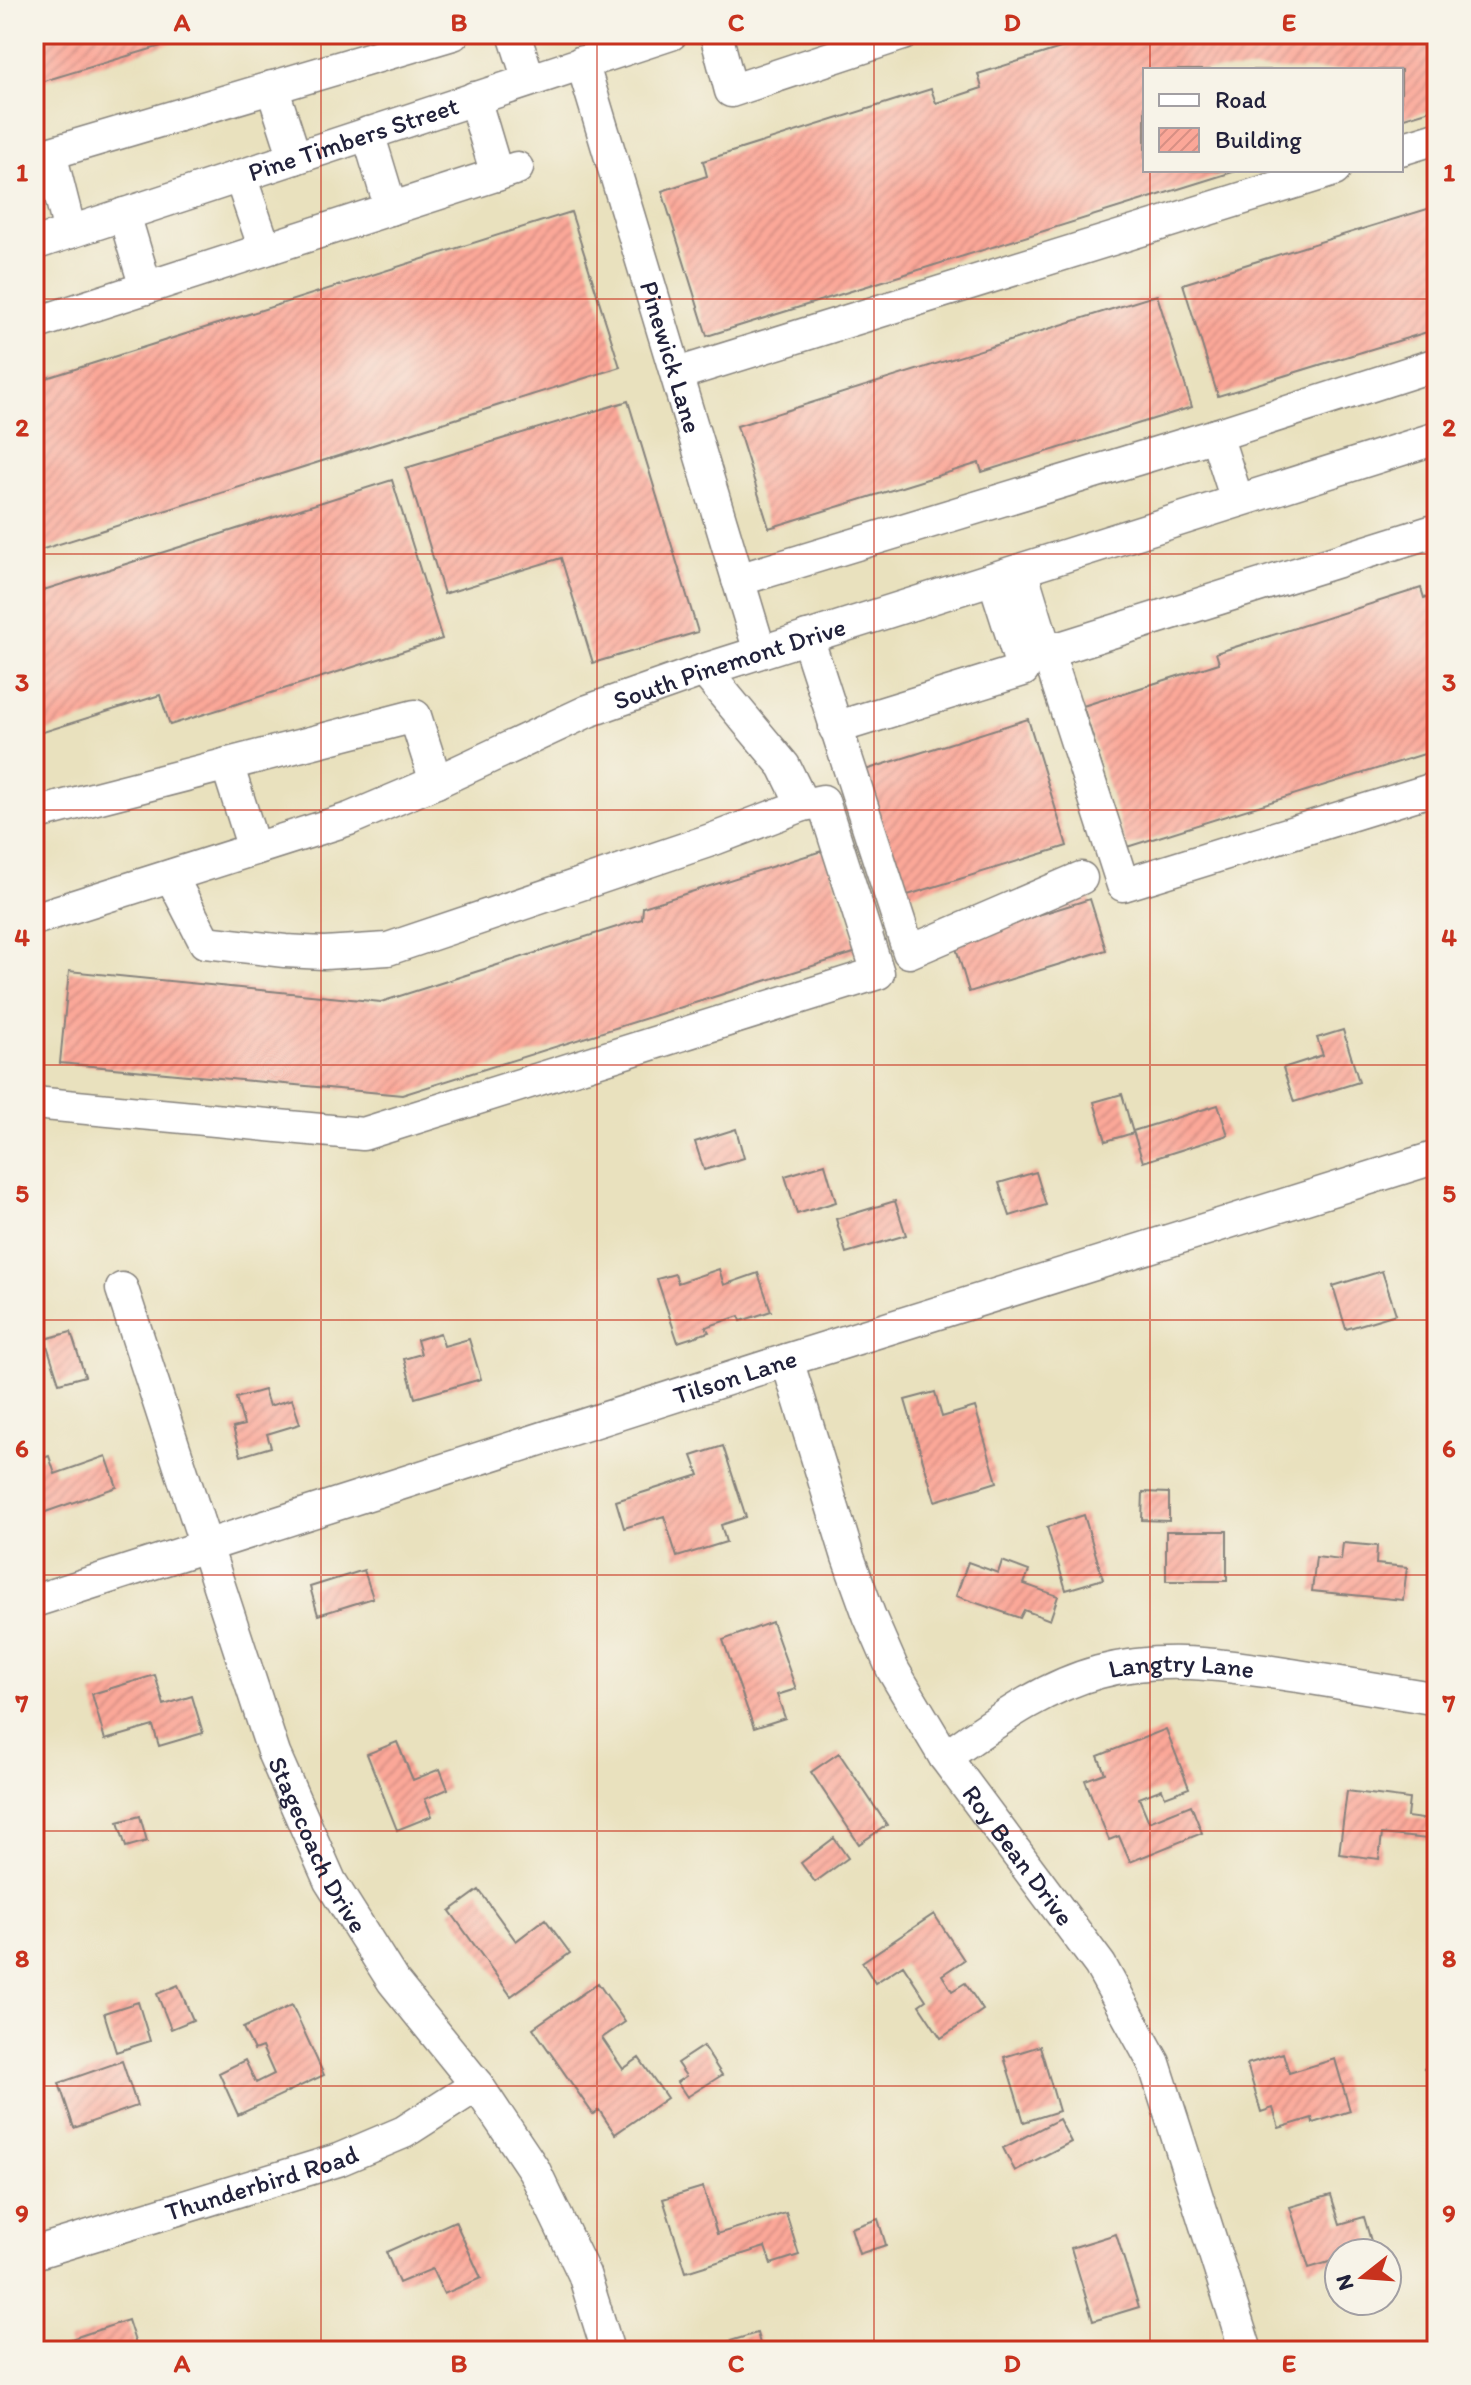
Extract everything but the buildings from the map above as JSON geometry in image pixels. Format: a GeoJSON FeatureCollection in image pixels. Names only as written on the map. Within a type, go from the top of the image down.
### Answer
{"type":"FeatureCollection","features":[{"type":"Feature","properties":{"kind":"street"},"geometry":{"type":"LineString","coordinates":[[70,232],[42,156],[453,34]]}},
{"type":"Feature","properties":{"kind":"street"},"geometry":{"type":"LineString","coordinates":[[514,34],[529,80]]}},
{"type":"Feature","properties":{"kind":"street","name":"Pine Timbers Street"},"geometry":{"type":"LineString","coordinates":[[34,244],[671,34]]}},
{"type":"Feature","properties":{"kind":"street"},"geometry":{"type":"LineString","coordinates":[[716,34],[731,91],[903,34]]}},
{"type":"Feature","properties":{"kind":"street","name":"Pinewick Lane"},"geometry":{"type":"LineString","coordinates":[[582,62],[760,652]]}},
{"type":"Feature","properties":{"kind":"street"},"geometry":{"type":"LineString","coordinates":[[272,87],[295,158]]}},
{"type":"Feature","properties":{"kind":"street"},"geometry":{"type":"LineString","coordinates":[[34,324],[507,172],[474,98]]}},
{"type":"Feature","properties":{"kind":"street"},"geometry":{"type":"LineString","coordinates":[[368,133],[391,209]]}},
{"type":"Feature","properties":{"kind":"street"},"geometry":{"type":"LineString","coordinates":[[1403,148],[1437,138]]}},
{"type":"Feature","properties":{"kind":"street"},"geometry":{"type":"LineString","coordinates":[[677,374],[1328,172]]}},
{"type":"Feature","properties":{"kind":"street"},"geometry":{"type":"LineString","coordinates":[[240,176],[265,249]]}},
{"type":"Feature","properties":{"kind":"street"},"geometry":{"type":"LineString","coordinates":[[124,214],[146,288]]}},
{"type":"Feature","properties":{"kind":"street"},"geometry":{"type":"LineString","coordinates":[[738,580],[1216,435],[1437,364]]}},
{"type":"Feature","properties":{"kind":"street"},"geometry":{"type":"LineString","coordinates":[[1216,435],[1237,500]]}},
{"type":"Feature","properties":{"kind":"street","name":"South Pinemont Drive"},"geometry":{"type":"LineString","coordinates":[[34,919],[349,819],[588,711],[704,670],[1437,438]]}},
{"type":"Feature","properties":{"kind":"street"},"geometry":{"type":"LineString","coordinates":[[1046,647],[1060,648],[1437,530]]}},
{"type":"Feature","properties":{"kind":"street"},"geometry":{"type":"LineString","coordinates":[[1008,574],[1046,647],[1123,885],[1437,788]]}},
{"type":"Feature","properties":{"kind":"street"},"geometry":{"type":"LineString","coordinates":[[835,728],[1023,670],[1008,574]]}},
{"type":"Feature","properties":{"kind":"street"},"geometry":{"type":"LineString","coordinates":[[807,637],[909,952],[1081,878]]}},
{"type":"Feature","properties":{"kind":"street"},"geometry":{"type":"LineString","coordinates":[[704,670],[784,766],[803,805]]}},
{"type":"Feature","properties":{"kind":"street"},"geometry":{"type":"LineString","coordinates":[[34,814],[415,716],[436,782]]}},
{"type":"Feature","properties":{"kind":"street"},"geometry":{"type":"LineString","coordinates":[[227,764],[254,849]]}},
{"type":"Feature","properties":{"kind":"street"},"geometry":{"type":"LineString","coordinates":[[34,1103],[363,1134],[878,973],[823,801],[803,805],[714,839],[388,949],[324,953],[205,942],[171,876]]}},
{"type":"Feature","properties":{"kind":"street","name":"Tilson Lane"},"geometry":{"type":"LineString","coordinates":[[34,1601],[787,1360],[1437,1157]]}},
{"type":"Feature","properties":{"kind":"street","name":"Stagecoach Drive"},"geometry":{"type":"LineString","coordinates":[[122,1289],[274,1754],[330,1881],[393,1981],[477,2085],[534,2170],[584,2274],[608,2351]]}},
{"type":"Feature","properties":{"kind":"street","name":"Roy Bean Drive"},"geometry":{"type":"LineString","coordinates":[[787,1360],[848,1557],[893,1670],[945,1757],[1100,1965],[1154,2063],[1246,2351]]}},
{"type":"Feature","properties":{"kind":"street","name":"Langtry Lane"},"geometry":{"type":"LineString","coordinates":[[945,1757],[1021,1705],[1097,1673],[1134,1665],[1174,1661],[1224,1664],[1437,1699]]}},
{"type":"Feature","properties":{"kind":"street","name":"Thunderbird Road"},"geometry":{"type":"LineString","coordinates":[[34,2253],[349,2156],[404,2132],[477,2085]]}}]}
